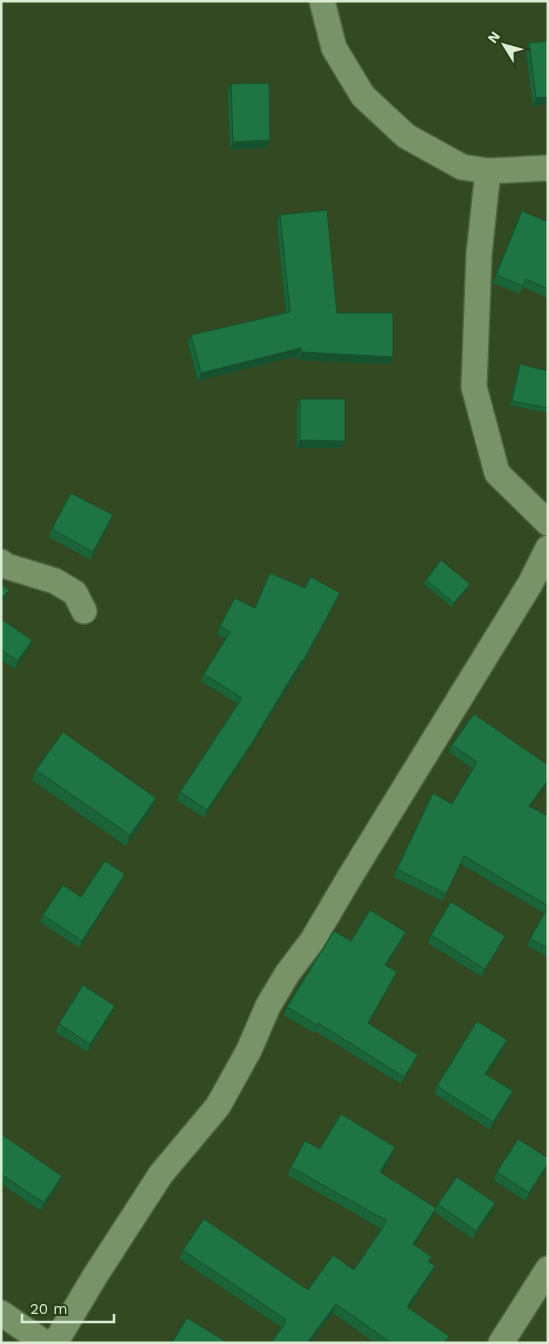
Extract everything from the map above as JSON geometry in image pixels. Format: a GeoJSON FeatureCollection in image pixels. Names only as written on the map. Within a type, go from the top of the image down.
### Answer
{"type":"FeatureCollection","features":[{"type":"Feature","properties":{"kind":"street"},"geometry":{"type":"LineString","coordinates":[[322,1],[334,48],[363,96],[406,136],[462,167],[488,171],[548,168]]}},
{"type":"Feature","properties":{"kind":"street"},"geometry":{"type":"LineString","coordinates":[[488,171],[479,254],[474,387],[497,473],[548,523]]}},
{"type":"Feature","properties":{"kind":"street"},"geometry":{"type":"LineString","coordinates":[[55,1343],[95,1276],[161,1174],[218,1106],[249,1050],[268,1006],[287,974],[312,941],[530,584],[548,548]]}},
{"type":"Feature","properties":{"kind":"street"},"geometry":{"type":"LineString","coordinates":[[1,562],[6,566],[55,581],[62,585],[75,593],[84,611]]}},
{"type":"Feature","properties":{"kind":"street"},"geometry":{"type":"LineString","coordinates":[[501,1343],[548,1269]]}},
{"type":"Feature","properties":{"kind":"street"},"geometry":{"type":"LineString","coordinates":[[1,1313],[45,1343]]}},
{"type":"Feature","properties":{"kind":"building"},"geometry":{"type":"Polygon","coordinates":[[[548,41],[548,97],[536,98],[529,43],[548,41]]]}},
{"type":"Feature","properties":{"kind":"building"},"geometry":{"type":"Polygon","coordinates":[[[269,83],[270,140],[233,142],[231,84],[269,83]]]}},
{"type":"Feature","properties":{"kind":"building"},"geometry":{"type":"Polygon","coordinates":[[[327,210],[337,313],[393,313],[393,357],[301,352],[301,348],[201,373],[191,335],[290,312],[280,215],[327,210]]]}},
{"type":"Feature","properties":{"kind":"building"},"geometry":{"type":"Polygon","coordinates":[[[522,211],[548,222],[548,289],[526,279],[523,286],[496,275],[522,211]]]}},
{"type":"Feature","properties":{"kind":"building"},"geometry":{"type":"Polygon","coordinates":[[[520,364],[548,371],[548,408],[512,401],[520,364]]]}},
{"type":"Feature","properties":{"kind":"building"},"geometry":{"type":"Polygon","coordinates":[[[300,399],[345,399],[345,441],[300,440],[300,399]]]}},
{"type":"Feature","properties":{"kind":"building"},"geometry":{"type":"Polygon","coordinates":[[[71,493],[113,515],[93,552],[52,529],[71,493]]]}},
{"type":"Feature","properties":{"kind":"building"},"geometry":{"type":"Polygon","coordinates":[[[441,560],[470,584],[454,603],[426,580],[441,560]]]}},
{"type":"Feature","properties":{"kind":"building"},"geometry":{"type":"Polygon","coordinates":[[[270,573],[305,588],[311,577],[340,593],[303,661],[207,810],[180,792],[242,698],[204,674],[230,632],[220,626],[235,598],[255,608],[270,573]]]}},
{"type":"Feature","properties":{"kind":"building"},"geometry":{"type":"Polygon","coordinates":[[[1,584],[9,590],[1,599],[1,584]]]}},
{"type":"Feature","properties":{"kind":"building"},"geometry":{"type":"Polygon","coordinates":[[[1,619],[32,640],[18,661],[1,650],[1,619]]]}},
{"type":"Feature","properties":{"kind":"building"},"geometry":{"type":"Polygon","coordinates":[[[474,714],[548,765],[548,780],[529,806],[548,816],[548,906],[464,856],[446,894],[397,869],[433,793],[452,804],[477,762],[452,745],[474,714]]]}},
{"type":"Feature","properties":{"kind":"building"},"geometry":{"type":"Polygon","coordinates":[[[63,732],[156,798],[130,835],[36,770],[63,732]]]}},
{"type":"Feature","properties":{"kind":"building"},"geometry":{"type":"Polygon","coordinates":[[[105,861],[125,874],[82,941],[43,915],[63,885],[81,897],[105,861]]]}},
{"type":"Feature","properties":{"kind":"building"},"geometry":{"type":"Polygon","coordinates":[[[451,902],[505,936],[485,969],[431,935],[451,902]]]}},
{"type":"Feature","properties":{"kind":"building"},"geometry":{"type":"Polygon","coordinates":[[[548,907],[548,948],[530,939],[548,907]]]}},
{"type":"Feature","properties":{"kind":"building"},"geometry":{"type":"Polygon","coordinates":[[[370,910],[406,932],[385,965],[397,972],[368,1023],[418,1055],[404,1077],[318,1023],[317,1025],[287,1007],[334,931],[351,941],[370,910]]]}},
{"type":"Feature","properties":{"kind":"building"},"geometry":{"type":"Polygon","coordinates":[[[83,985],[115,1006],[90,1044],[59,1024],[83,985]]]}},
{"type":"Feature","properties":{"kind":"building"},"geometry":{"type":"Polygon","coordinates":[[[477,1021],[507,1040],[485,1074],[513,1091],[493,1122],[437,1086],[477,1021]]]}},
{"type":"Feature","properties":{"kind":"building"},"geometry":{"type":"Polygon","coordinates":[[[341,1114],[395,1147],[380,1172],[436,1208],[413,1244],[432,1257],[428,1261],[435,1266],[407,1307],[449,1336],[444,1343],[391,1343],[336,1304],[307,1343],[271,1343],[286,1322],[284,1321],[285,1319],[183,1250],[204,1219],[308,1290],[333,1255],[354,1270],[387,1221],[291,1167],[305,1141],[320,1149],[341,1114]]]}},
{"type":"Feature","properties":{"kind":"building"},"geometry":{"type":"Polygon","coordinates":[[[1,1134],[62,1176],[44,1203],[1,1174],[1,1134]]]}},
{"type":"Feature","properties":{"kind":"building"},"geometry":{"type":"Polygon","coordinates":[[[518,1139],[548,1158],[548,1163],[529,1193],[497,1172],[518,1139]]]}},
{"type":"Feature","properties":{"kind":"building"},"geometry":{"type":"Polygon","coordinates":[[[457,1177],[495,1203],[476,1231],[438,1204],[457,1177]]]}},
{"type":"Feature","properties":{"kind":"building"},"geometry":{"type":"Polygon","coordinates":[[[187,1318],[228,1343],[172,1343],[187,1318]]]}}]}
